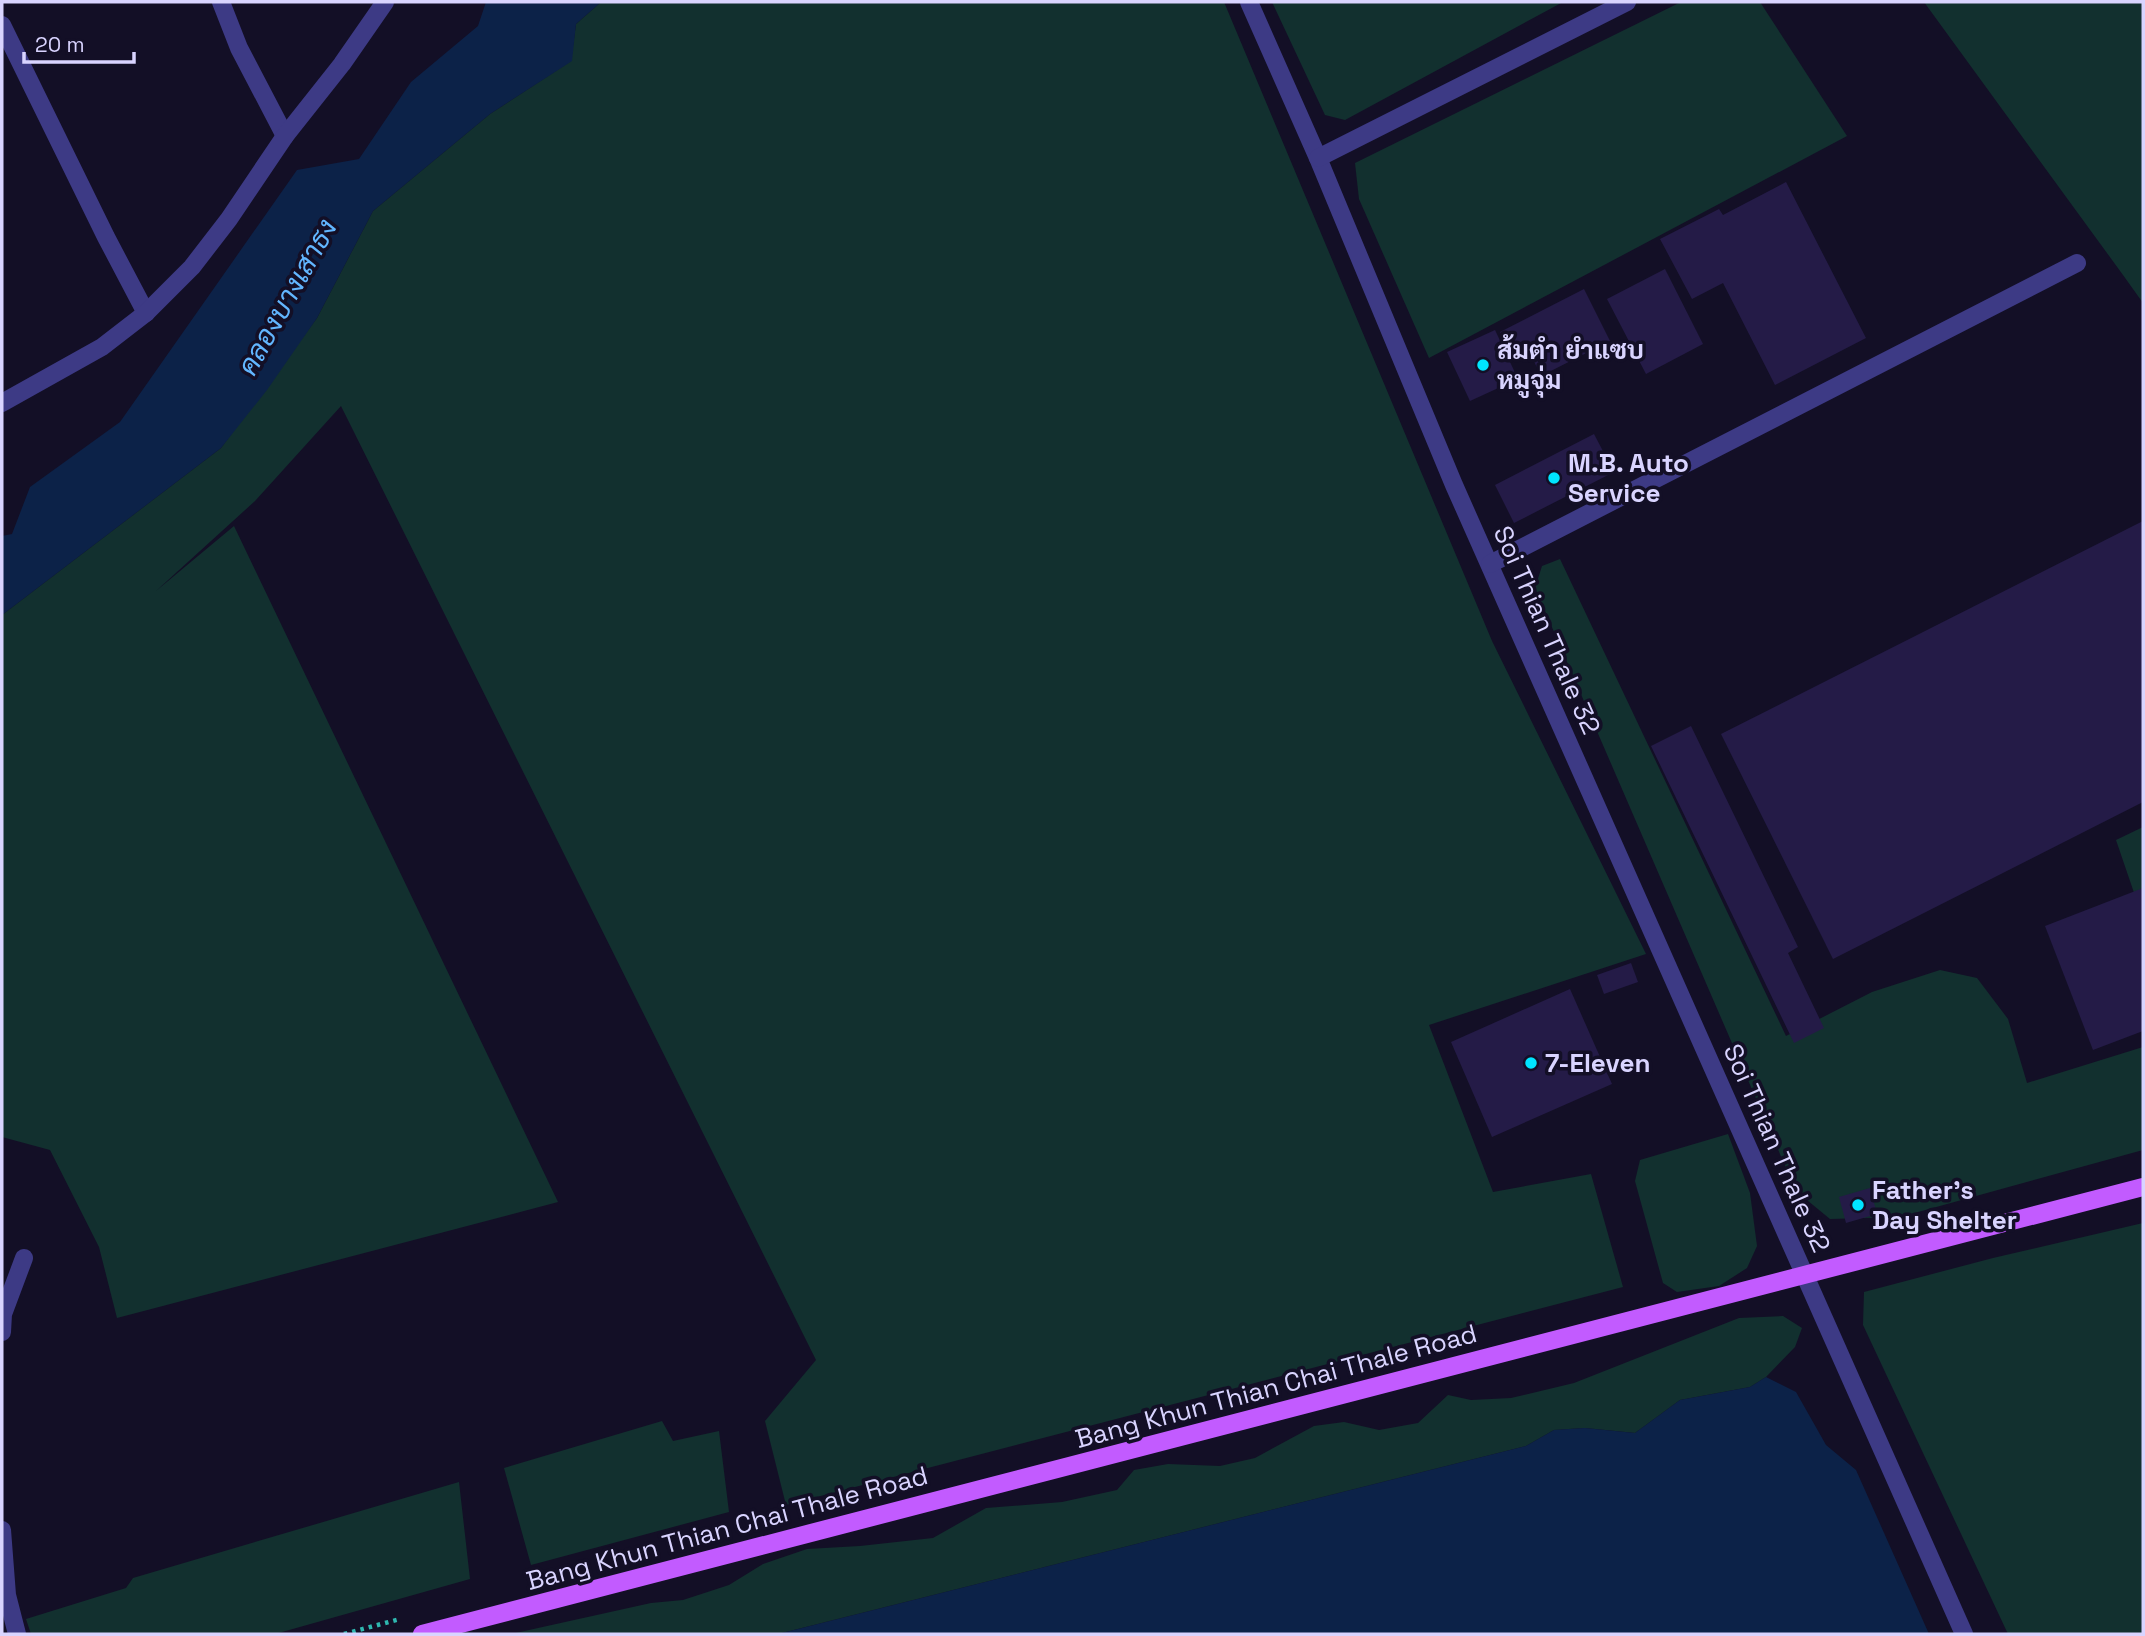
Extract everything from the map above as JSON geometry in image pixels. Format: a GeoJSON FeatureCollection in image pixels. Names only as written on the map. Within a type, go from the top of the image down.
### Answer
{"type":"FeatureCollection","features":[{"type":"Feature","properties":{"kind":"main road","name":"Bang Khun Thian Chai Thale Road"},"geometry":{"type":"LineString","coordinates":[[422,1634],[2143,1187]]}},
{"type":"Feature","properties":{"kind":"street"},"geometry":{"type":"LineString","coordinates":[[221,2],[239,48],[285,136]]}},
{"type":"Feature","properties":{"kind":"street"},"geometry":{"type":"LineString","coordinates":[[2,403],[102,347],[146,313],[192,267],[229,219],[285,136],[342,64],[384,2]]}},
{"type":"Feature","properties":{"kind":"street","name":"Soi Thian Thale 32"},"geometry":{"type":"LineString","coordinates":[[1249,2],[1318,158],[1454,485],[1965,1634]]}},
{"type":"Feature","properties":{"kind":"street"},"geometry":{"type":"LineString","coordinates":[[1318,158],[1627,2]]}},
{"type":"Feature","properties":{"kind":"street"},"geometry":{"type":"LineString","coordinates":[[2,25],[146,313]]}},
{"type":"Feature","properties":{"kind":"street"},"geometry":{"type":"LineString","coordinates":[[1490,564],[2077,263]]}},
{"type":"Feature","properties":{"kind":"street"},"geometry":{"type":"LineString","coordinates":[[2,1332],[4,1314],[24,1258]]}},
{"type":"Feature","properties":{"kind":"street"},"geometry":{"type":"LineString","coordinates":[[2,1530],[7,1595],[17,1634]]}},
{"type":"Feature","properties":{"kind":"green space"},"geometry":{"type":"Polygon","coordinates":[[[601,2],[1224,2],[1492,641],[1646,954],[1429,1025],[1493,1192],[1591,1174],[1623,1287],[786,1505],[765,1421],[816,1360],[341,406],[255,501],[156,591],[234,526],[558,1202],[117,1318],[99,1247],[50,1150],[2,1137],[2,615],[221,448],[317,318],[373,211],[490,114],[571,61],[576,24],[601,2]]]}},
{"type":"Feature","properties":{"kind":"green space"},"geometry":{"type":"Polygon","coordinates":[[[1272,2],[1563,2],[1345,120],[1325,115],[1272,2]]]}},
{"type":"Feature","properties":{"kind":"green space"},"geometry":{"type":"Polygon","coordinates":[[[1681,2],[1760,2],[1847,136],[1429,358],[1359,199],[1355,163],[1681,2]]]}},
{"type":"Feature","properties":{"kind":"green space"},"geometry":{"type":"Polygon","coordinates":[[[1924,2],[2143,2],[2143,303],[2123,275],[1924,2]]]}},
{"type":"Feature","properties":{"kind":"green space"},"geometry":{"type":"Polygon","coordinates":[[[1560,559],[1786,1036],[1872,992],[1940,970],[1977,978],[2008,1019],[2027,1083],[2143,1047],[2143,1150],[1900,1217],[1830,1219],[1796,1191],[1535,588],[1542,566],[1560,559]]]}},
{"type":"Feature","properties":{"kind":"green space"},"geometry":{"type":"Polygon","coordinates":[[[2143,827],[2143,919],[2116,840],[2143,827]]]}},
{"type":"Feature","properties":{"kind":"green space"},"geometry":{"type":"Polygon","coordinates":[[[1728,1134],[1750,1193],[1757,1246],[1747,1268],[1719,1286],[1677,1292],[1663,1283],[1635,1181],[1640,1160],[1728,1134]]]}},
{"type":"Feature","properties":{"kind":"green space"},"geometry":{"type":"Polygon","coordinates":[[[2143,1223],[2143,1634],[2008,1634],[1863,1325],[1864,1292],[2143,1223]]]}},
{"type":"Feature","properties":{"kind":"green space"},"geometry":{"type":"Polygon","coordinates":[[[1783,1316],[1802,1328],[1795,1347],[1766,1377],[1750,1387],[1680,1400],[1635,1433],[1585,1428],[1554,1430],[1526,1446],[778,1634],[511,1634],[651,1603],[683,1600],[729,1585],[763,1564],[807,1549],[933,1538],[986,1508],[1062,1502],[1117,1490],[1134,1470],[1168,1464],[1220,1466],[1255,1458],[1314,1426],[1344,1422],[1379,1430],[1418,1423],[1448,1395],[1471,1400],[1511,1398],[1574,1383],[1739,1318],[1783,1316]]]}},
{"type":"Feature","properties":{"kind":"green space"},"geometry":{"type":"Polygon","coordinates":[[[662,1421],[673,1441],[719,1431],[729,1512],[531,1565],[504,1468],[662,1421]]]}},
{"type":"Feature","properties":{"kind":"green space"},"geometry":{"type":"Polygon","coordinates":[[[459,1482],[470,1579],[275,1634],[31,1634],[26,1619],[126,1588],[133,1578],[459,1482]]]}},
{"type":"Feature","properties":{"kind":"water","name":"คลองบางเสาธง"},"geometry":{"type":"Polygon","coordinates":[[[486,2],[601,2],[576,24],[572,61],[490,114],[373,211],[317,318],[267,390],[221,448],[2,615],[2,536],[12,534],[30,487],[120,422],[297,170],[359,159],[411,82],[478,26],[486,2]]]}},
{"type":"Feature","properties":{"kind":"water"},"geometry":{"type":"Polygon","coordinates":[[[1766,1377],[1796,1392],[1826,1445],[1856,1470],[1929,1634],[778,1634],[1526,1446],[1554,1430],[1585,1428],[1635,1433],[1680,1400],[1750,1387],[1766,1377]]]}},
{"type":"Feature","properties":{"kind":"building"},"geometry":{"type":"Polygon","coordinates":[[[1786,182],[1866,338],[1775,385],[1723,283],[1692,299],[1660,239],[1719,209],[1723,215],[1786,182]]]}},
{"type":"Feature","properties":{"kind":"building"},"geometry":{"type":"Polygon","coordinates":[[[1665,269],[1703,344],[1646,374],[1607,299],[1665,269]]]}},
{"type":"Feature","properties":{"kind":"building"},"geometry":{"type":"Polygon","coordinates":[[[1584,289],[1610,341],[1541,376],[1530,353],[1515,361],[1500,332],[1584,289]]]}},
{"type":"Feature","properties":{"kind":"building","name":"ส้มตำ ยำแซบ หมูจุ่ม"},"geometry":{"type":"Polygon","coordinates":[[[1495,330],[1518,379],[1470,401],[1447,352],[1495,330]]]}},
{"type":"Feature","properties":{"kind":"building","name":"M.B. Auto Service"},"geometry":{"type":"Polygon","coordinates":[[[1594,434],[1614,472],[1514,523],[1495,485],[1594,434]]]}},
{"type":"Feature","properties":{"kind":"building"},"geometry":{"type":"Polygon","coordinates":[[[2143,521],[2143,802],[1833,959],[1721,734],[2143,521]]]}},
{"type":"Feature","properties":{"kind":"building"},"geometry":{"type":"Polygon","coordinates":[[[1691,726],[1798,947],[1788,953],[1824,1028],[1794,1043],[1651,746],[1691,726]]]}},
{"type":"Feature","properties":{"kind":"building"},"geometry":{"type":"Polygon","coordinates":[[[2143,888],[2143,1031],[2093,1050],[2045,926],[2143,888]]]}},
{"type":"Feature","properties":{"kind":"building"},"geometry":{"type":"Polygon","coordinates":[[[1631,963],[1638,982],[1604,994],[1597,975],[1631,963]]]}},
{"type":"Feature","properties":{"kind":"building","name":"7-Eleven"},"geometry":{"type":"Polygon","coordinates":[[[1570,989],[1612,1084],[1492,1137],[1451,1042],[1570,989]]]}},
{"type":"Feature","properties":{"kind":"building","name":"Father's Day Shelter"},"geometry":{"type":"Polygon","coordinates":[[[1870,1188],[1877,1214],[1846,1223],[1839,1197],[1870,1188]]]}},
{"type":"Feature","properties":{"kind":"place","name":"ส้มตำ ยำแซบ หมูจุ่ม"},"geometry":{"type":"Point","coordinates":[1483,365]}},
{"type":"Feature","properties":{"kind":"place","name":"M.B. Auto Service"},"geometry":{"type":"Point","coordinates":[1554,478]}},
{"type":"Feature","properties":{"kind":"place","name":"7-Eleven"},"geometry":{"type":"Point","coordinates":[1531,1063]}},
{"type":"Feature","properties":{"kind":"place","name":"Father's Day Shelter"},"geometry":{"type":"Point","coordinates":[1858,1205]}}]}
